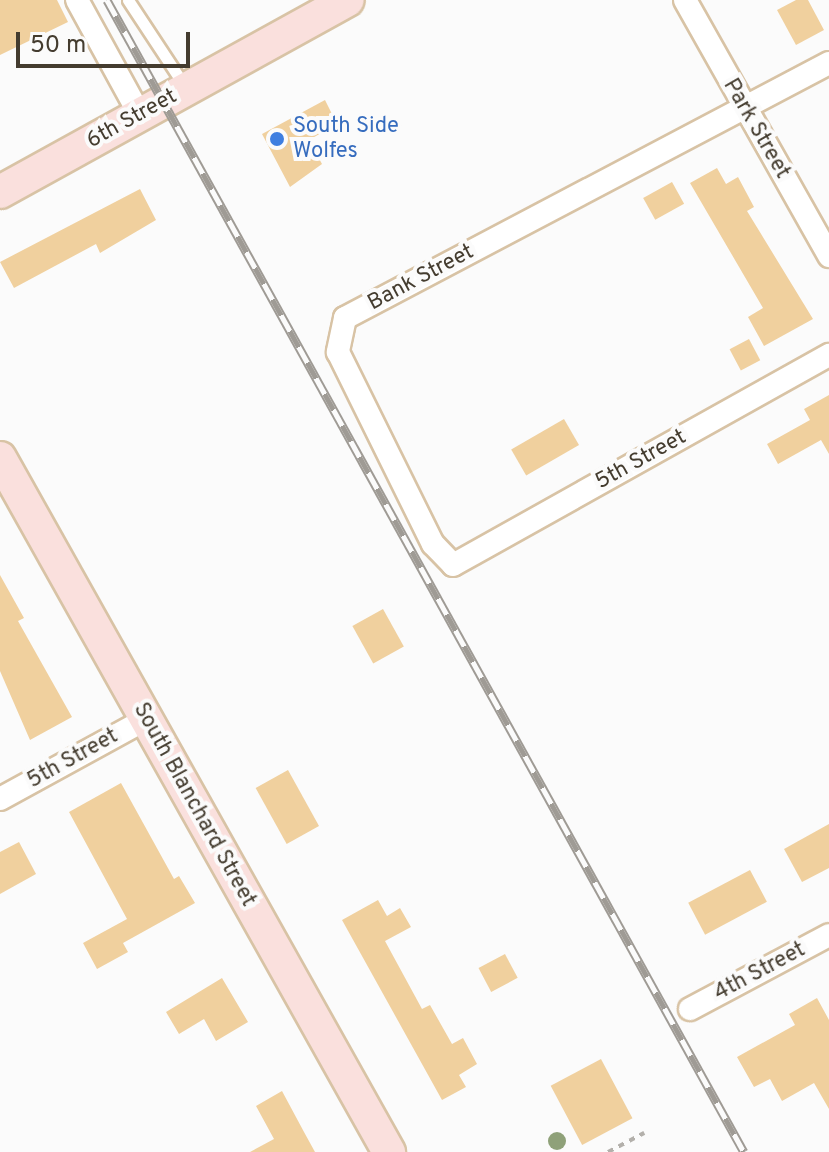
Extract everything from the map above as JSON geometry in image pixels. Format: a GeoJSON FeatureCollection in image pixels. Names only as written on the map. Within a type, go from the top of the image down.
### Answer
{"type":"FeatureCollection","features":[{"type":"Feature","properties":{"kind":"street"},"geometry":{"type":"LineString","coordinates":[[77,0],[140,115]]}},
{"type":"Feature","properties":{"kind":"street","name":"6th Street"},"geometry":{"type":"LineString","coordinates":[[0,192],[348,0]]}},
{"type":"Feature","properties":{"kind":"street","name":"Park Street"},"geometry":{"type":"LineString","coordinates":[[685,0],[829,256]]}},
{"type":"Feature","properties":{"kind":"street"},"geometry":{"type":"LineString","coordinates":[[744,109],[829,63]]}},
{"type":"Feature","properties":{"kind":"street","name":"Bank Street"},"geometry":{"type":"LineString","coordinates":[[453,565],[433,544],[338,352],[345,318],[744,109]]}},
{"type":"Feature","properties":{"kind":"street","name":"5th Street"},"geometry":{"type":"LineString","coordinates":[[453,565],[829,355]]}},
{"type":"Feature","properties":{"kind":"street","name":"South Blanchard Street"},"geometry":{"type":"LineString","coordinates":[[0,458],[389,1152]]}},
{"type":"Feature","properties":{"kind":"street","name":"5th Street"},"geometry":{"type":"LineString","coordinates":[[0,799],[146,719]]}},
{"type":"Feature","properties":{"kind":"street","name":"4th Street"},"geometry":{"type":"LineString","coordinates":[[690,1009],[829,935]]}},
{"type":"Feature","properties":{"kind":"lane"},"geometry":{"type":"LineString","coordinates":[[128,0],[187,89]]}},
{"type":"Feature","properties":{"kind":"path"},"geometry":{"type":"LineString","coordinates":[[608,1152],[644,1133]]}},
{"type":"Feature","properties":{"kind":"building"},"geometry":{"type":"Polygon","coordinates":[[[0,0],[57,0],[68,22],[0,55],[0,0]]]}},
{"type":"Feature","properties":{"kind":"building"},"geometry":{"type":"Polygon","coordinates":[[[796,0],[808,0],[824,30],[796,45],[777,10],[796,0]]]}},
{"type":"Feature","properties":{"kind":"building"},"geometry":{"type":"Polygon","coordinates":[[[325,100],[337,124],[309,140],[322,164],[290,187],[262,134],[325,100]]]}},
{"type":"Feature","properties":{"kind":"building"},"geometry":{"type":"Polygon","coordinates":[[[717,168],[726,184],[738,177],[754,207],[747,211],[813,319],[764,346],[748,317],[763,308],[690,183],[717,168]]]}},
{"type":"Feature","properties":{"kind":"building"},"geometry":{"type":"Polygon","coordinates":[[[672,182],[684,204],[655,220],[643,198],[672,182]]]}},
{"type":"Feature","properties":{"kind":"building"},"geometry":{"type":"Polygon","coordinates":[[[140,189],[156,220],[100,253],[96,244],[14,288],[0,262],[140,189]]]}},
{"type":"Feature","properties":{"kind":"building"},"geometry":{"type":"Polygon","coordinates":[[[749,339],[760,360],[741,371],[730,349],[749,339]]]}},
{"type":"Feature","properties":{"kind":"building"},"geometry":{"type":"Polygon","coordinates":[[[829,395],[829,454],[821,440],[778,464],[767,444],[810,420],[804,409],[829,395]]]}},
{"type":"Feature","properties":{"kind":"building"},"geometry":{"type":"Polygon","coordinates":[[[564,419],[579,445],[526,475],[511,450],[564,419]]]}},
{"type":"Feature","properties":{"kind":"building"},"geometry":{"type":"Polygon","coordinates":[[[0,575],[24,618],[18,621],[72,717],[30,740],[0,671],[0,575]]]}},
{"type":"Feature","properties":{"kind":"building"},"geometry":{"type":"Polygon","coordinates":[[[383,609],[404,647],[373,664],[352,626],[383,609]]]}},
{"type":"Feature","properties":{"kind":"building"},"geometry":{"type":"Polygon","coordinates":[[[288,770],[319,826],[287,844],[256,788],[288,770]]]}},
{"type":"Feature","properties":{"kind":"building"},"geometry":{"type":"Polygon","coordinates":[[[121,783],[174,879],[179,876],[195,903],[123,943],[128,952],[97,969],[83,943],[127,919],[69,812],[121,783]]]}},
{"type":"Feature","properties":{"kind":"building"},"geometry":{"type":"Polygon","coordinates":[[[829,824],[829,868],[802,882],[784,849],[829,824]]]}},
{"type":"Feature","properties":{"kind":"building"},"geometry":{"type":"Polygon","coordinates":[[[19,842],[36,874],[0,894],[0,852],[19,842]]]}},
{"type":"Feature","properties":{"kind":"building"},"geometry":{"type":"Polygon","coordinates":[[[750,870],[767,902],[705,935],[688,903],[750,870]]]}},
{"type":"Feature","properties":{"kind":"building"},"geometry":{"type":"Polygon","coordinates":[[[378,900],[387,916],[400,908],[411,927],[385,941],[422,1009],[430,1005],[452,1044],[463,1038],[477,1064],[459,1075],[466,1087],[442,1100],[342,920],[378,900]]]}},
{"type":"Feature","properties":{"kind":"building"},"geometry":{"type":"Polygon","coordinates":[[[505,954],[518,978],[491,992],[479,968],[505,954]]]}},
{"type":"Feature","properties":{"kind":"building"},"geometry":{"type":"Polygon","coordinates":[[[222,978],[248,1022],[216,1041],[204,1019],[179,1034],[166,1012],[222,978]]]}},
{"type":"Feature","properties":{"kind":"building"},"geometry":{"type":"Polygon","coordinates":[[[817,998],[829,1020],[829,1109],[814,1083],[782,1101],[770,1079],[754,1087],[737,1057],[795,1025],[789,1014],[817,998]]]}},
{"type":"Feature","properties":{"kind":"building"},"geometry":{"type":"Polygon","coordinates":[[[601,1059],[632,1118],[582,1145],[551,1086],[601,1059]]]}},
{"type":"Feature","properties":{"kind":"building"},"geometry":{"type":"Polygon","coordinates":[[[282,1091],[315,1152],[250,1152],[274,1139],[256,1106],[282,1091]]]}},
{"type":"Feature","properties":{"kind":"railway"},"geometry":{"type":"LineString","coordinates":[[107,0],[744,1152]]}},
{"type":"Feature","properties":{"kind":"place","name":"South Side Wolfes"},"geometry":{"type":"Point","coordinates":[277,139]}}]}
